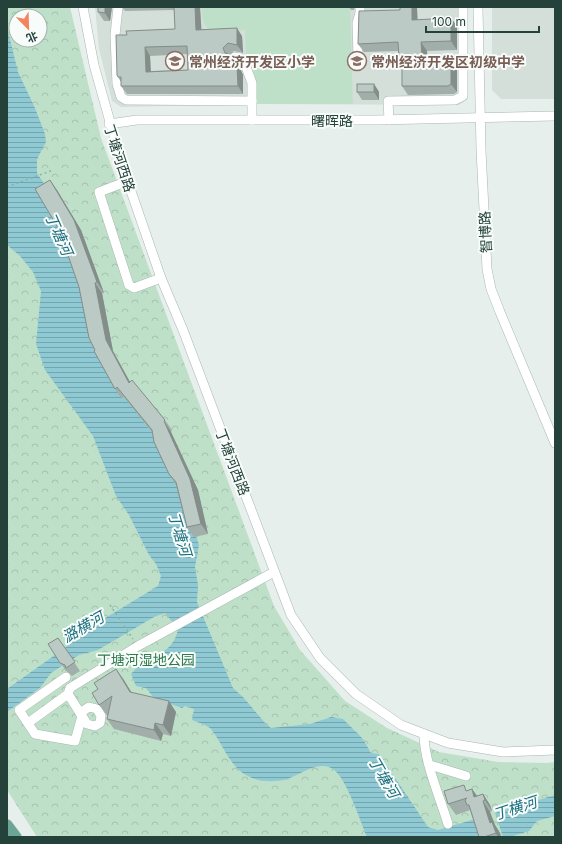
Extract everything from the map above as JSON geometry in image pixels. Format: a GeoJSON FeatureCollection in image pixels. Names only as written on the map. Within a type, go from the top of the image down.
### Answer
{"type":"FeatureCollection","features":[{"type":"Feature","properties":{"kind":"main road"},"geometry":{"type":"LineString","coordinates":[[7,825],[16,837]]}},
{"type":"Feature","properties":{"kind":"street","name":"丁塘河西路"},"geometry":{"type":"LineString","coordinates":[[83,7],[94,65],[109,124],[161,278],[183,330],[291,615],[320,658],[356,694],[401,725],[448,743],[503,752],[555,750]]}},
{"type":"Feature","properties":{"kind":"street"},"geometry":{"type":"LineString","coordinates":[[118,7],[115,35],[117,84],[121,97],[126,100],[252,101]]}},
{"type":"Feature","properties":{"kind":"street"},"geometry":{"type":"LineString","coordinates":[[358,56],[357,23],[360,7]]}},
{"type":"Feature","properties":{"kind":"street"},"geometry":{"type":"LineString","coordinates":[[389,120],[388,101],[455,100],[463,96],[463,7]]}},
{"type":"Feature","properties":{"kind":"street","name":"智博路"},"geometry":{"type":"LineString","coordinates":[[478,7],[486,251],[491,289],[553,433],[555,443]]}},
{"type":"Feature","properties":{"kind":"street"},"geometry":{"type":"LineString","coordinates":[[235,57],[243,59],[252,83],[252,120]]}},
{"type":"Feature","properties":{"kind":"street","name":"曙晖路"},"geometry":{"type":"LineString","coordinates":[[109,124],[137,120],[389,120],[555,116]]}},
{"type":"Feature","properties":{"kind":"street"},"geometry":{"type":"LineString","coordinates":[[128,181],[99,192],[129,285],[134,288],[161,278]]}},
{"type":"Feature","properties":{"kind":"street"},"geometry":{"type":"LineString","coordinates":[[28,723],[68,694],[70,688],[135,647],[274,572]]}},
{"type":"Feature","properties":{"kind":"street"},"geometry":{"type":"LineString","coordinates":[[66,677],[19,710],[35,734],[75,741],[81,714],[68,694]]}},
{"type":"Feature","properties":{"kind":"street"},"geometry":{"type":"LineString","coordinates":[[424,734],[424,742],[430,765],[448,824]]}},
{"type":"Feature","properties":{"kind":"street"},"geometry":{"type":"LineString","coordinates":[[430,765],[466,776]]}},
{"type":"Feature","properties":{"kind":"path"},"geometry":{"type":"LineString","coordinates":[[7,187],[53,170]]}},
{"type":"Feature","properties":{"kind":"path"},"geometry":{"type":"LineString","coordinates":[[110,605],[130,634]]}},
{"type":"Feature","properties":{"kind":"shaded area"},"geometry":{"type":"Polygon","coordinates":[[[95,7],[466,7],[466,100],[459,105],[255,104],[121,107],[112,101],[99,49],[95,7]]]}},
{"type":"Feature","properties":{"kind":"shaded area"},"geometry":{"type":"Polygon","coordinates":[[[492,7],[555,7],[555,99],[501,99],[492,90],[492,7]]]}},
{"type":"Feature","properties":{"kind":"green space","name":"丁塘河湿地公园"},"geometry":{"type":"Polygon","coordinates":[[[7,7],[70,7],[101,138],[274,606],[300,650],[345,701],[387,728],[439,752],[498,762],[555,762],[555,837],[37,837],[7,790],[7,7]]]}},
{"type":"Feature","properties":{"kind":"green space"},"geometry":{"type":"Polygon","coordinates":[[[202,7],[350,7],[353,104],[255,104],[246,56],[245,30],[211,32],[203,21],[202,7]]]}},
{"type":"Feature","properties":{"kind":"water","name":"丁塘河"},"geometry":{"type":"Polygon","coordinates":[[[7,27],[8,48],[12,48],[18,72],[35,108],[45,134],[46,142],[37,159],[37,173],[51,194],[122,399],[125,397],[159,441],[182,491],[199,545],[195,567],[198,585],[197,602],[233,688],[271,728],[310,724],[331,717],[343,719],[363,739],[371,753],[379,754],[428,827],[438,830],[475,819],[480,837],[367,837],[348,791],[338,774],[333,769],[327,766],[315,767],[290,778],[275,781],[252,778],[242,772],[232,762],[211,729],[192,720],[194,709],[185,706],[182,708],[154,698],[146,688],[136,686],[131,674],[144,663],[165,651],[175,638],[178,629],[165,613],[154,617],[98,650],[79,655],[51,673],[40,688],[7,712],[7,689],[69,645],[84,631],[158,586],[161,576],[129,515],[116,496],[93,436],[45,370],[36,344],[41,291],[33,272],[20,256],[7,245],[7,27]]]}},
{"type":"Feature","properties":{"kind":"water","name":"丁横河"},"geometry":{"type":"Polygon","coordinates":[[[555,795],[555,816],[537,821],[529,831],[510,837],[503,837],[495,813],[555,795]]]}},
{"type":"Feature","properties":{"kind":"building"},"geometry":{"type":"Polygon","coordinates":[[[98,7],[105,7],[105,13],[98,12],[98,7]]]}},
{"type":"Feature","properties":{"kind":"building"},"geometry":{"type":"Polygon","coordinates":[[[174,7],[195,7],[196,30],[237,28],[237,45],[228,43],[223,48],[225,53],[233,56],[237,67],[238,86],[121,86],[121,77],[118,77],[117,75],[116,35],[127,35],[126,31],[175,29],[174,7]],[[187,46],[145,47],[146,72],[188,70],[187,46]]]}},
{"type":"Feature","properties":{"kind":"building"},"geometry":{"type":"Polygon","coordinates":[[[400,7],[412,7],[412,20],[451,18],[451,41],[421,42],[422,56],[451,55],[451,84],[448,86],[402,86],[402,56],[399,56],[398,42],[358,44],[359,11],[400,10],[400,7]]]}},
{"type":"Feature","properties":{"kind":"building"},"geometry":{"type":"Polygon","coordinates":[[[357,84],[374,84],[374,92],[357,92],[357,84]]]}},
{"type":"Feature","properties":{"kind":"building"},"geometry":{"type":"Polygon","coordinates":[[[50,180],[74,220],[97,282],[95,283],[106,340],[129,383],[132,380],[165,420],[164,421],[190,479],[201,524],[187,527],[176,482],[169,474],[154,442],[152,430],[117,387],[115,389],[94,351],[95,350],[89,338],[79,287],[62,238],[64,238],[35,189],[50,180]]]}},
{"type":"Feature","properties":{"kind":"building"},"geometry":{"type":"Polygon","coordinates":[[[58,638],[75,662],[66,668],[65,665],[60,663],[48,644],[58,638]]]}},
{"type":"Feature","properties":{"kind":"building"},"geometry":{"type":"Polygon","coordinates":[[[116,669],[130,692],[169,701],[163,725],[155,723],[154,730],[107,719],[112,696],[99,705],[92,693],[98,689],[94,683],[116,669]]]}},
{"type":"Feature","properties":{"kind":"building"},"geometry":{"type":"Polygon","coordinates":[[[464,785],[466,791],[472,789],[474,797],[483,794],[485,800],[483,801],[490,823],[492,822],[496,833],[479,837],[469,805],[467,805],[465,800],[467,798],[448,804],[444,791],[464,785]]]}},
{"type":"Feature","properties":{"kind":"place","name":"常州经济开发区小学"},"geometry":{"type":"Point","coordinates":[175,61]}},
{"type":"Feature","properties":{"kind":"place","name":"常州经济开发区初级中学"},"geometry":{"type":"Point","coordinates":[357,61]}},
{"type":"Feature","properties":{"kind":"water label","name":"潞横河"},"geometry":{"type":"Point","coordinates":[83,627]}}]}
